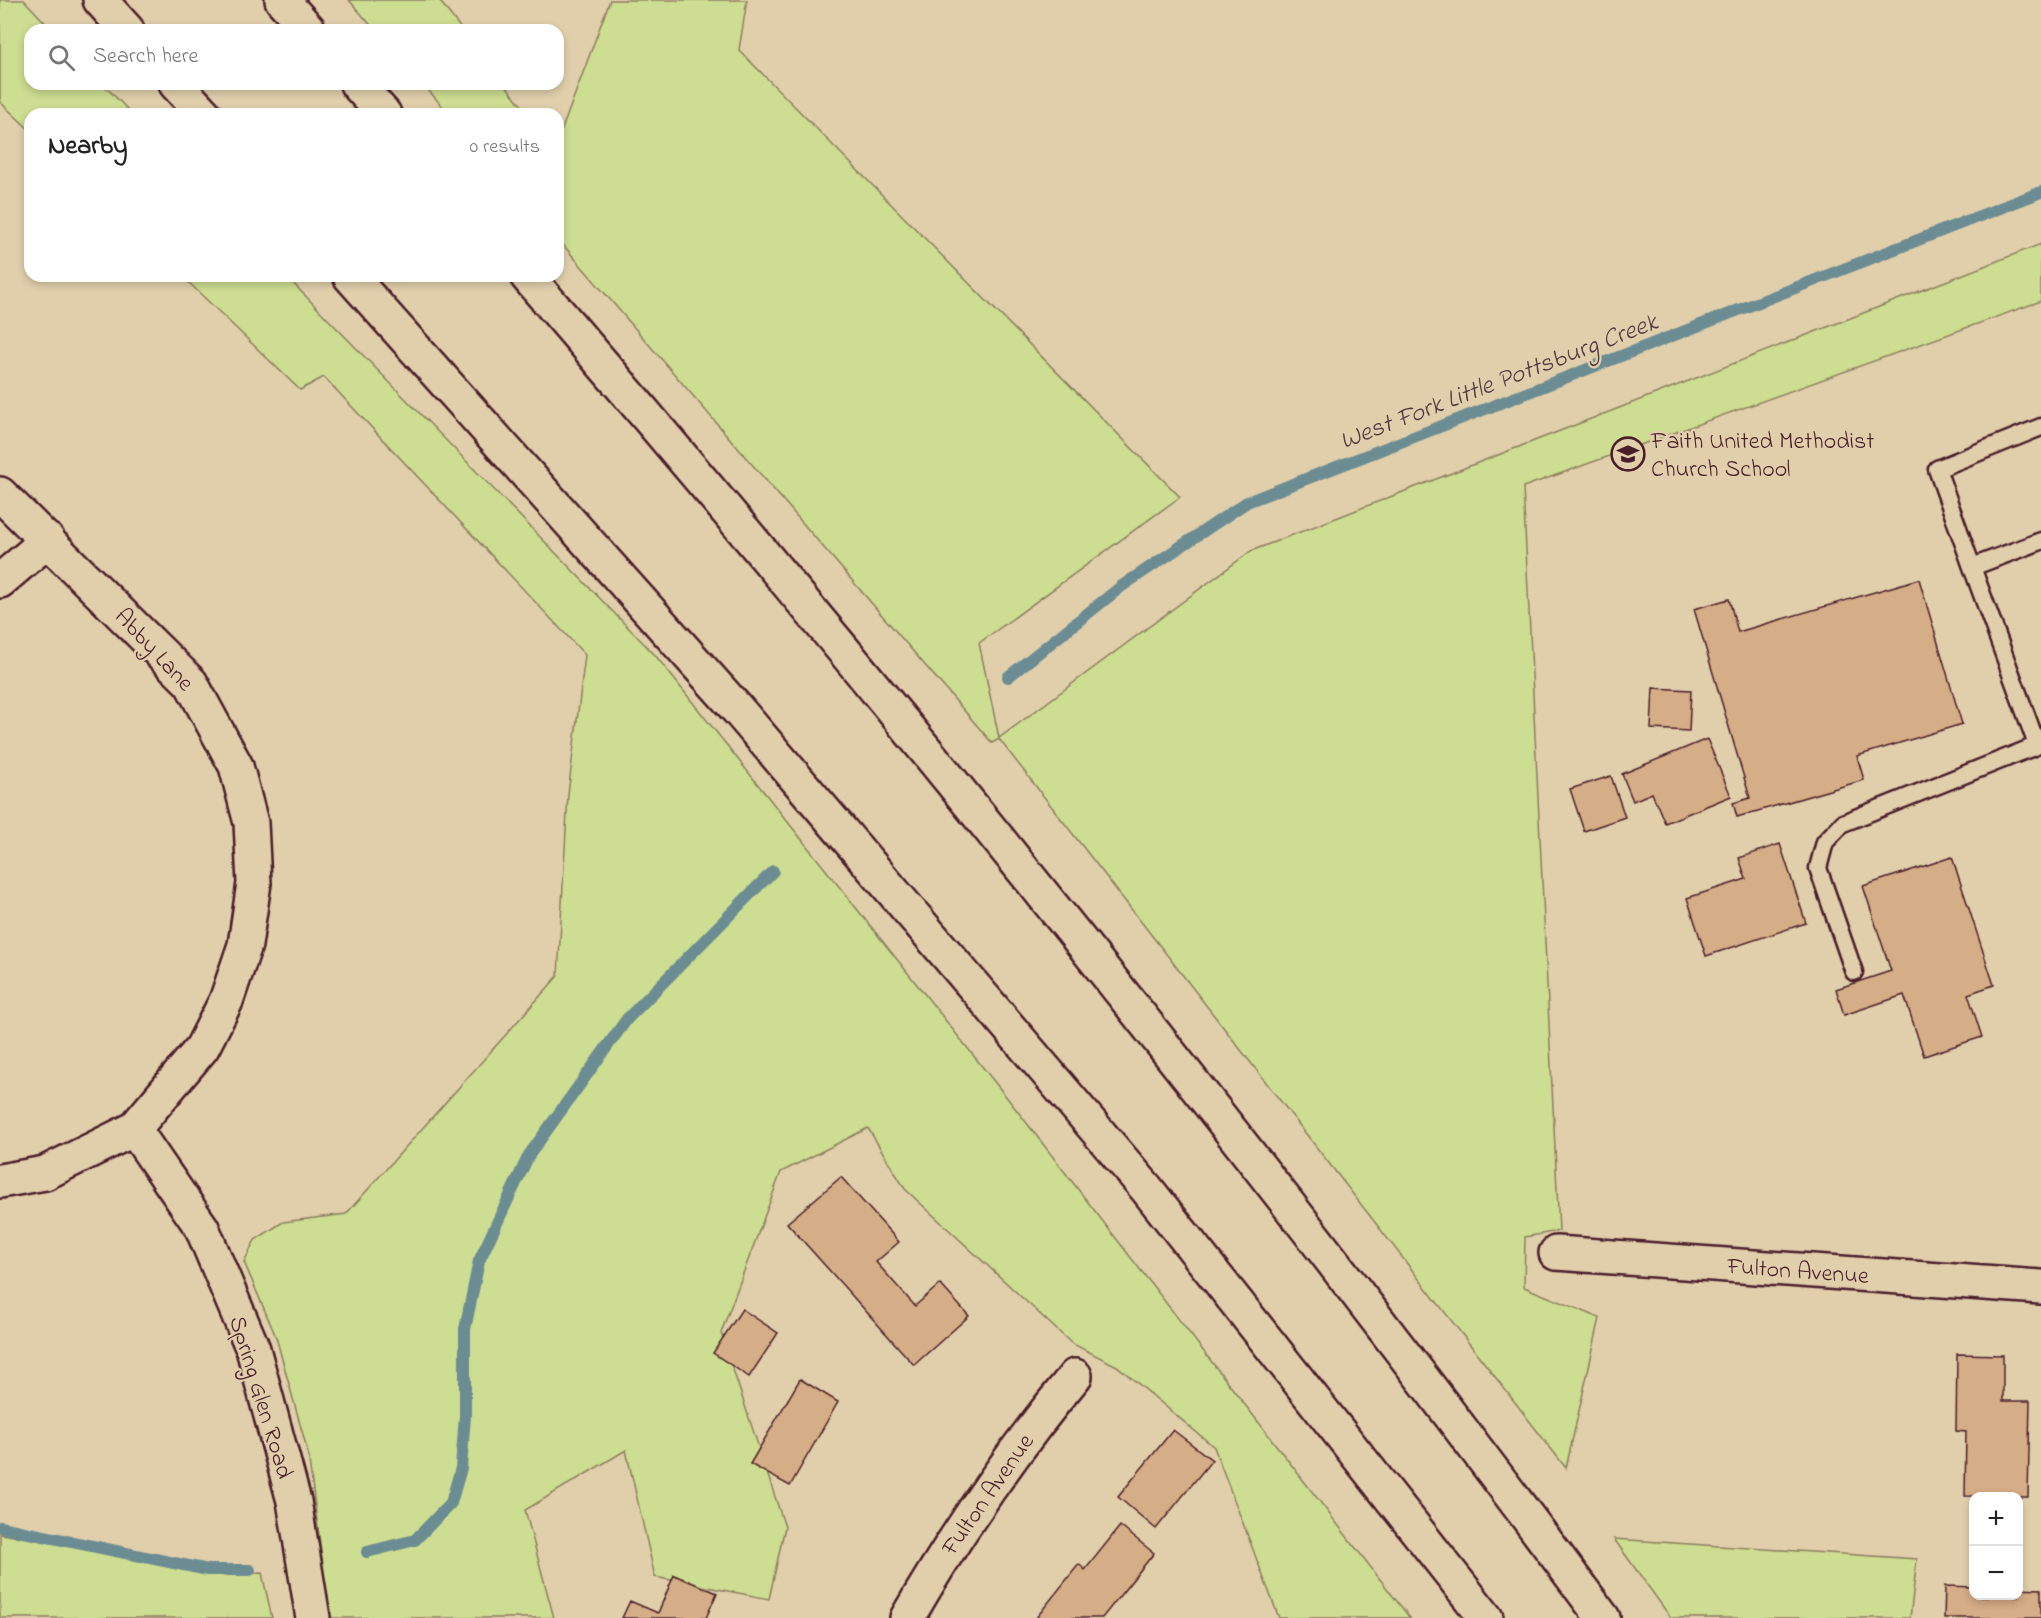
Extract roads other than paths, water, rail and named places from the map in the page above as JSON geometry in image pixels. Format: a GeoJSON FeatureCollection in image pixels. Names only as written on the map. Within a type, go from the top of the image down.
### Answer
{"type":"FeatureCollection","features":[{"type":"Feature","properties":{"kind":"main road"},"geometry":{"type":"LineString","coordinates":[[100,0],[122,24]]}},
{"type":"Feature","properties":{"kind":"main road"},"geometry":{"type":"LineString","coordinates":[[282,0],[304,24]]}},
{"type":"Feature","properties":{"kind":"main road"},"geometry":{"type":"LineString","coordinates":[[182,90],[198,108]]}},
{"type":"Feature","properties":{"kind":"main road"},"geometry":{"type":"LineString","coordinates":[[362,90],[379,108]]}},
{"type":"Feature","properties":{"kind":"main road"},"geometry":{"type":"LineString","coordinates":[[355,282],[738,710],[1138,1179],[1486,1618]]}},
{"type":"Feature","properties":{"kind":"main road"},"geometry":{"type":"LineString","coordinates":[[532,282],[864,676],[1130,1002],[1329,1254],[1603,1618]]}},
{"type":"Feature","properties":{"kind":"main road","name":"Abby Lane"},"geometry":{"type":"LineString","coordinates":[[0,494],[190,683],[236,766],[251,823],[254,883],[245,945],[226,1000],[202,1048],[134,1129]]}},
{"type":"Feature","properties":{"kind":"main road"},"geometry":{"type":"LineString","coordinates":[[0,581],[48,540]]}},
{"type":"Feature","properties":{"kind":"main road"},"geometry":{"type":"LineString","coordinates":[[0,1181],[45,1173],[134,1129]]}},
{"type":"Feature","properties":{"kind":"main road","name":"Spring Glen Road"},"geometry":{"type":"LineString","coordinates":[[134,1129],[202,1228],[253,1349],[294,1501],[312,1618]]}},
{"type":"Feature","properties":{"kind":"main road","name":"Fulton Avenue"},"geometry":{"type":"LineString","coordinates":[[1556,1253],[2041,1287]]}},
{"type":"Feature","properties":{"kind":"main road","name":"Fulton Avenue"},"geometry":{"type":"LineString","coordinates":[[907,1618],[937,1566],[1043,1414],[1075,1376]]}},
{"type":"Feature","properties":{"kind":"lane"},"geometry":{"type":"LineString","coordinates":[[1854,972],[1818,868],[1825,842],[1843,823],[2039,745],[1937,469],[2041,427]]}},
{"type":"Feature","properties":{"kind":"lane"},"geometry":{"type":"LineString","coordinates":[[1972,567],[2041,541]]}},
{"type":"Feature","properties":{"kind":"waterway","name":"West Fork Little Pottsburg Creek"},"geometry":{"type":"LineString","coordinates":[[1008,677],[1122,586],[1247,502],[2041,192]]}},
{"type":"Feature","properties":{"kind":"waterway","name":"West Fork Little Pottsburg Creek"},"geometry":{"type":"LineString","coordinates":[[367,1552],[415,1540],[451,1503],[461,1468],[465,1416],[465,1329],[479,1261],[529,1155],[627,1019],[773,871]]}},
{"type":"Feature","properties":{"kind":"waterway","name":"West Fork Little Pottsburg Creek"},"geometry":{"type":"LineString","coordinates":[[0,1527],[208,1570],[250,1570]]}},
{"type":"Feature","properties":{"kind":"place","name":"Faith United Methodist Church School"},"geometry":{"type":"Point","coordinates":[1628,454]}}]}
